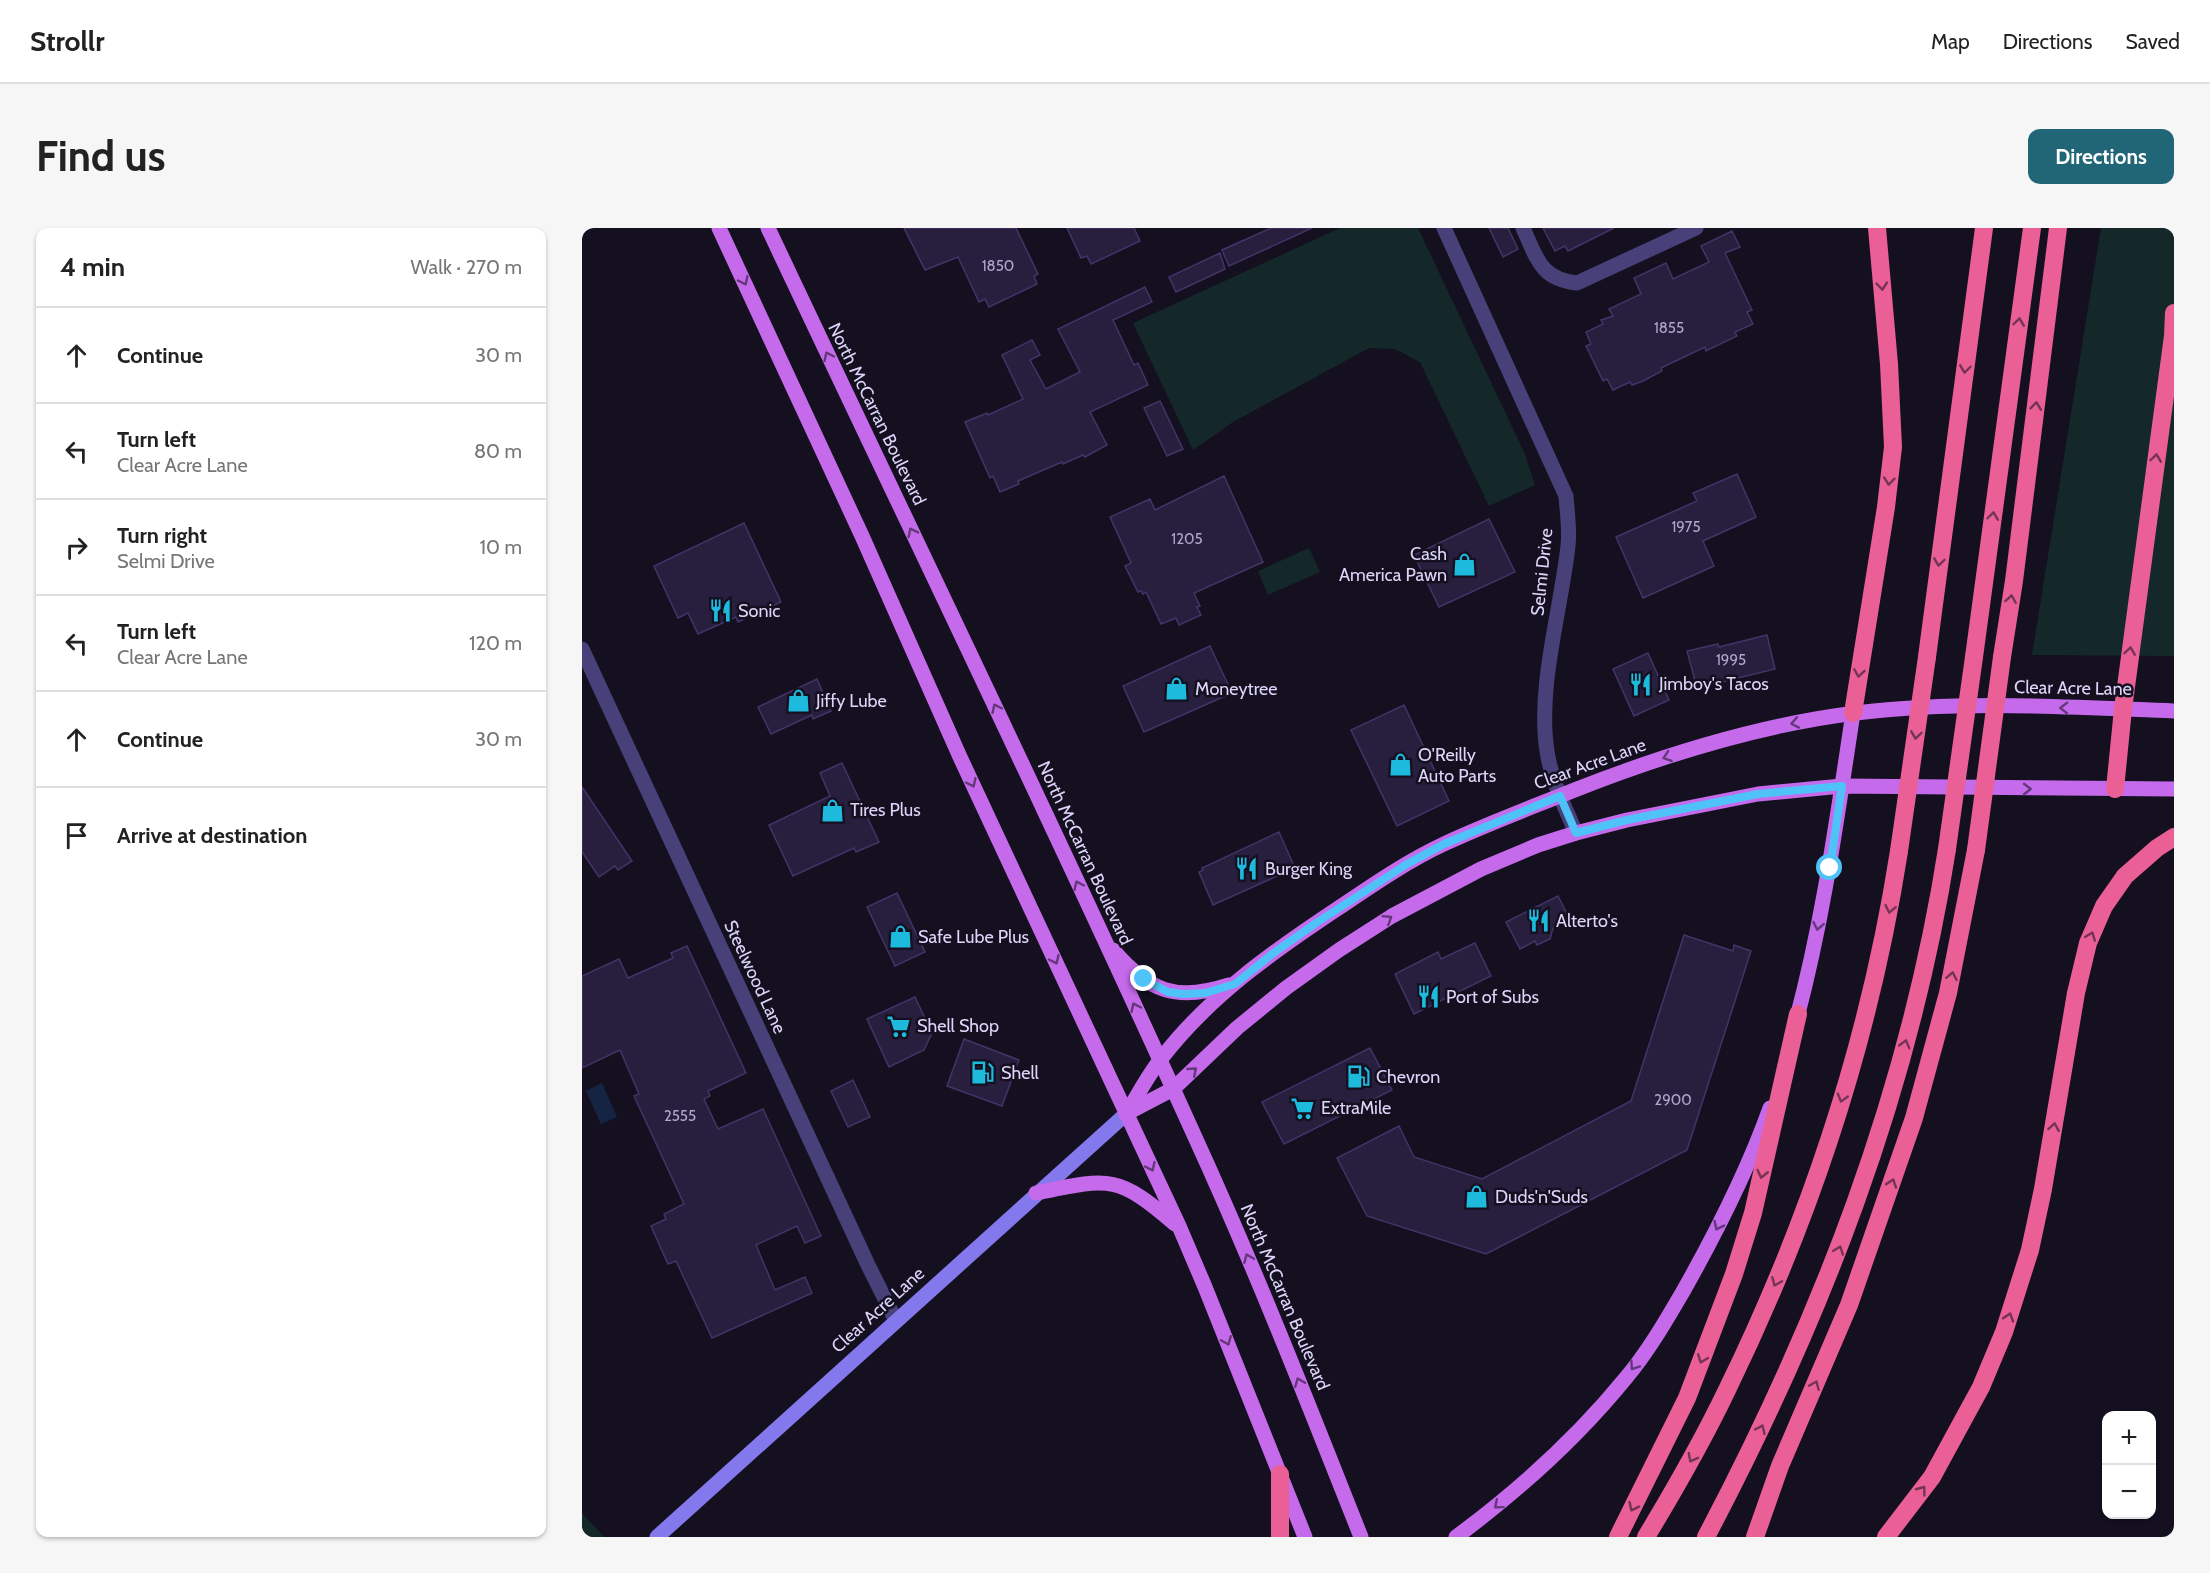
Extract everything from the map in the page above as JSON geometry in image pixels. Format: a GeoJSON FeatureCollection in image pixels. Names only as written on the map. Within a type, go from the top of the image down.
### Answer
{"type":"FeatureCollection","features":[{"type":"Feature","properties":{"kind":"highway"},"geometry":{"type":"LineString","coordinates":[[1853,713],[1886,507],[1893,447],[1889,364],[1876,228]]}},
{"type":"Feature","properties":{"kind":"highway"},"geometry":{"type":"LineString","coordinates":[[1646,1537],[1690,1462],[1727,1392],[1768,1301],[1804,1212],[1836,1120],[1865,1017],[1884,938],[1899,852],[1984,228]]}},
{"type":"Feature","properties":{"kind":"highway"},"geometry":{"type":"LineString","coordinates":[[1706,1537],[1788,1372],[1838,1255],[1881,1129],[1914,1009],[1947,849],[2032,228]]}},
{"type":"Feature","properties":{"kind":"highway"},"geometry":{"type":"LineString","coordinates":[[1755,1537],[1780,1466],[1850,1305],[1914,1118],[1948,993],[1976,850],[2014,581],[2058,228]]}},
{"type":"Feature","properties":{"kind":"highway"},"geometry":{"type":"LineString","coordinates":[[2115,789],[2122,709],[2173,336],[2174,313]]}},
{"type":"Feature","properties":{"kind":"highway"},"geometry":{"type":"LineString","coordinates":[[1886,1537],[1937,1468],[1981,1387],[2004,1332],[2030,1250],[2043,1189],[2076,993],[2088,943],[2103,906],[2126,876],[2157,848],[2174,837]]}},
{"type":"Feature","properties":{"kind":"highway"},"geometry":{"type":"LineString","coordinates":[[1618,1537],[1687,1398],[1734,1274],[1753,1213],[1797,1014]]}},
{"type":"Feature","properties":{"kind":"highway"},"geometry":{"type":"LineString","coordinates":[[1280,1474],[1280,1537]]}},
{"type":"Feature","properties":{"kind":"main road"},"geometry":{"type":"LineString","coordinates":[[719,228],[862,536],[960,757],[1179,1226],[1305,1537]]}},
{"type":"Feature","properties":{"kind":"main road","name":"North McCarran Boulevard"},"geometry":{"type":"LineString","coordinates":[[768,228],[972,654],[1173,1089],[1257,1280],[1361,1537]]}},
{"type":"Feature","properties":{"kind":"main road","name":"Clear Acre Lane"},"geometry":{"type":"LineString","coordinates":[[1126,1114],[1159,1060],[1191,1024],[1235,984],[1307,929],[1407,864],[1444,844],[1612,775],[1742,734],[1795,722],[1853,713],[1953,705],[2174,711]]}},
{"type":"Feature","properties":{"kind":"main road"},"geometry":{"type":"LineString","coordinates":[[1456,1537],[1495,1509],[1558,1453],[1626,1378],[1667,1318],[1705,1252],[1761,1132],[1779,1080],[1814,950],[1830,868],[1853,713]]}},
{"type":"Feature","properties":{"kind":"main road","name":"Clear Acre Lane"},"geometry":{"type":"LineString","coordinates":[[1126,1114],[1173,1089],[1237,1028],[1286,988],[1392,916],[1481,869],[1538,845],[1576,833],[1627,820],[1758,794],[1842,786],[2174,789]]}},
{"type":"Feature","properties":{"kind":"main road"},"geometry":{"type":"LineString","coordinates":[[1102,938],[1123,962],[1144,979],[1168,992],[1205,993],[1235,984]]}},
{"type":"Feature","properties":{"kind":"main road"},"geometry":{"type":"LineString","coordinates":[[1036,1193],[1090,1182],[1112,1183],[1132,1190],[1147,1199],[1179,1226]]}},
{"type":"Feature","properties":{"kind":"street","name":"Selmi Drive"},"geometry":{"type":"LineString","coordinates":[[1444,228],[1566,496],[1568,543],[1546,689],[1544,718],[1549,762],[1560,796],[1576,833]]}},
{"type":"Feature","properties":{"kind":"street"},"geometry":{"type":"LineString","coordinates":[[1523,228],[1541,267],[1560,281],[1577,283],[1696,228]]}},
{"type":"Feature","properties":{"kind":"street","name":"Steelwood Lane"},"geometry":{"type":"LineString","coordinates":[[582,649],[867,1265],[896,1321]]}},
{"type":"Feature","properties":{"kind":"street","name":"Clear Acre Lane"},"geometry":{"type":"LineString","coordinates":[[657,1537],[1126,1114]]}},
{"type":"Feature","properties":{"kind":"green space"},"geometry":{"type":"Polygon","coordinates":[[[1340,228],[1418,228],[1524,452],[1535,485],[1489,506],[1420,362],[1395,349],[1369,348],[1233,422],[1193,450],[1133,323],[1340,228]]]}},
{"type":"Feature","properties":{"kind":"green space"},"geometry":{"type":"Polygon","coordinates":[[[2101,228],[2174,228],[2174,656],[2032,655],[2101,228]]]}},
{"type":"Feature","properties":{"kind":"green space"},"geometry":{"type":"Polygon","coordinates":[[[1309,548],[1320,572],[1268,595],[1258,571],[1309,548]]]}},
{"type":"Feature","properties":{"kind":"green space"},"geometry":{"type":"Polygon","coordinates":[[[582,1513],[604,1537],[582,1537],[582,1513]]]}},
{"type":"Feature","properties":{"kind":"water"},"geometry":{"type":"Polygon","coordinates":[[[602,1083],[617,1117],[601,1124],[586,1091],[602,1083]]]}},
{"type":"Feature","properties":{"kind":"building"},"geometry":{"type":"Polygon","coordinates":[[[904,228],[1016,228],[1038,274],[1034,276],[1037,284],[989,307],[985,299],[979,302],[958,257],[925,270],[904,228]]]}},
{"type":"Feature","properties":{"kind":"building"},"geometry":{"type":"Polygon","coordinates":[[[1067,228],[1134,228],[1140,241],[1091,264],[1087,256],[1081,258],[1067,228]]]}},
{"type":"Feature","properties":{"kind":"building"},"geometry":{"type":"Polygon","coordinates":[[[1271,228],[1312,228],[1229,266],[1222,250],[1271,228]]]}},
{"type":"Feature","properties":{"kind":"building"},"geometry":{"type":"Polygon","coordinates":[[[1489,228],[1508,228],[1518,249],[1503,257],[1489,228]]]}},
{"type":"Feature","properties":{"kind":"building"},"geometry":{"type":"Polygon","coordinates":[[[1543,228],[1614,228],[1568,251],[1565,246],[1555,251],[1543,228]]]}},
{"type":"Feature","properties":{"kind":"building"},"geometry":{"type":"Polygon","coordinates":[[[1732,231],[1740,247],[1725,253],[1752,310],[1747,312],[1753,324],[1735,332],[1737,336],[1706,351],[1705,347],[1661,368],[1662,371],[1643,381],[1632,385],[1630,382],[1613,390],[1607,379],[1603,381],[1586,346],[1591,344],[1586,332],[1603,324],[1601,320],[1613,316],[1609,309],[1641,294],[1634,278],[1666,263],[1673,279],[1709,262],[1701,246],[1732,231]]]}},
{"type":"Feature","properties":{"kind":"building"},"geometry":{"type":"Polygon","coordinates":[[[1220,253],[1225,269],[1176,292],[1169,277],[1220,253]]]}},
{"type":"Feature","properties":{"kind":"building"},"geometry":{"type":"Polygon","coordinates":[[[1145,287],[1152,302],[1113,320],[1134,365],[1138,363],[1148,385],[1090,412],[1107,445],[1085,457],[1083,455],[1063,464],[1062,462],[1018,481],[1019,484],[1000,492],[993,476],[990,478],[965,422],[987,413],[988,415],[1023,399],[1002,355],[1032,340],[1040,355],[1030,360],[1046,389],[1080,372],[1058,329],[1145,287]]]}},
{"type":"Feature","properties":{"kind":"building"},"geometry":{"type":"Polygon","coordinates":[[[1160,401],[1183,449],[1167,456],[1144,408],[1160,401]]]}},
{"type":"Feature","properties":{"kind":"building"},"geometry":{"type":"Polygon","coordinates":[[[1737,474],[1756,517],[1703,541],[1714,566],[1643,598],[1616,537],[1697,501],[1693,493],[1737,474]]]}},
{"type":"Feature","properties":{"kind":"building"},"geometry":{"type":"Polygon","coordinates":[[[1224,476],[1263,562],[1194,593],[1201,615],[1179,625],[1176,618],[1161,624],[1146,592],[1143,594],[1141,591],[1138,592],[1125,566],[1131,563],[1110,517],[1150,499],[1155,510],[1224,476]]]}},
{"type":"Feature","properties":{"kind":"building","name":"Cash America Pawn"},"geometry":{"type":"Polygon","coordinates":[[[1489,519],[1515,572],[1439,607],[1414,555],[1489,519]]]}},
{"type":"Feature","properties":{"kind":"building"},"geometry":{"type":"Polygon","coordinates":[[[744,523],[781,602],[738,622],[736,617],[698,634],[688,613],[678,618],[654,566],[744,523]]]}},
{"type":"Feature","properties":{"kind":"building"},"geometry":{"type":"Polygon","coordinates":[[[1767,635],[1775,669],[1697,688],[1687,651],[1718,644],[1719,647],[1767,635]]]}},
{"type":"Feature","properties":{"kind":"building","name":"Moneytree"},"geometry":{"type":"Polygon","coordinates":[[[1210,646],[1232,693],[1144,732],[1123,686],[1210,646]]]}},
{"type":"Feature","properties":{"kind":"building","name":"Jimboy's Tacos"},"geometry":{"type":"Polygon","coordinates":[[[1648,653],[1669,700],[1634,716],[1613,669],[1648,653]]]}},
{"type":"Feature","properties":{"kind":"building","name":"Jiffy Lube"},"geometry":{"type":"Polygon","coordinates":[[[817,679],[831,711],[813,719],[812,715],[771,734],[758,707],[817,679]]]}},
{"type":"Feature","properties":{"kind":"building","name":"O'Reilly Auto Parts"},"geometry":{"type":"Polygon","coordinates":[[[1404,705],[1449,801],[1397,826],[1351,730],[1404,705]]]}},
{"type":"Feature","properties":{"kind":"building","name":"Tires Plus"},"geometry":{"type":"Polygon","coordinates":[[[842,763],[879,842],[856,852],[854,848],[793,876],[769,825],[830,796],[820,773],[842,763]]]}},
{"type":"Feature","properties":{"kind":"building"},"geometry":{"type":"Polygon","coordinates":[[[582,787],[632,861],[618,870],[615,866],[599,877],[582,852],[582,787]]]}},
{"type":"Feature","properties":{"kind":"building","name":"Burger King"},"geometry":{"type":"Polygon","coordinates":[[[1279,832],[1295,868],[1213,905],[1199,872],[1203,870],[1202,868],[1279,832]]]}},
{"type":"Feature","properties":{"kind":"building","name":"Safe Lube Plus"},"geometry":{"type":"Polygon","coordinates":[[[897,893],[925,952],[895,966],[867,907],[897,893]]]}},
{"type":"Feature","properties":{"kind":"building","name":"Alterto's"},"geometry":{"type":"Polygon","coordinates":[[[1558,896],[1570,920],[1553,928],[1550,939],[1537,945],[1535,941],[1520,949],[1506,922],[1558,896]]]}},
{"type":"Feature","properties":{"kind":"building"},"geometry":{"type":"Polygon","coordinates":[[[1684,935],[1733,951],[1734,945],[1751,951],[1687,1150],[1486,1254],[1367,1216],[1337,1158],[1399,1126],[1414,1157],[1482,1179],[1631,1101],[1684,935]]]}},
{"type":"Feature","properties":{"kind":"building"},"geometry":{"type":"Polygon","coordinates":[[[1475,943],[1491,976],[1414,1014],[1395,974],[1438,952],[1441,959],[1475,943]]]}},
{"type":"Feature","properties":{"kind":"building"},"geometry":{"type":"Polygon","coordinates":[[[687,946],[746,1073],[708,1091],[710,1096],[704,1099],[718,1129],[763,1109],[821,1236],[805,1243],[797,1226],[756,1245],[775,1290],[805,1277],[812,1293],[712,1338],[676,1261],[668,1264],[651,1226],[666,1219],[664,1214],[684,1204],[634,1096],[639,1094],[620,1050],[582,1068],[582,976],[619,959],[628,978],[673,958],[671,953],[687,946]]]}},
{"type":"Feature","properties":{"kind":"building","name":"Shell Shop"},"geometry":{"type":"Polygon","coordinates":[[[915,997],[932,1033],[924,1050],[889,1067],[867,1019],[915,997]]]}},
{"type":"Feature","properties":{"kind":"building","name":"Shell"},"geometry":{"type":"Polygon","coordinates":[[[964,1039],[1019,1060],[1002,1106],[947,1086],[964,1039]]]}},
{"type":"Feature","properties":{"kind":"building"},"geometry":{"type":"Polygon","coordinates":[[[1370,1048],[1392,1090],[1284,1144],[1262,1102],[1370,1048]]]}},
{"type":"Feature","properties":{"kind":"building"},"geometry":{"type":"Polygon","coordinates":[[[853,1080],[870,1117],[848,1127],[831,1091],[853,1080]]]}},
{"type":"Feature","properties":{"kind":"place","name":"Cash America Pawn"},"geometry":{"type":"Point","coordinates":[1465,564]}},
{"type":"Feature","properties":{"kind":"place","name":"Sonic"},"geometry":{"type":"Point","coordinates":[720,611]}},
{"type":"Feature","properties":{"kind":"place","name":"Jimboy's Tacos"},"geometry":{"type":"Point","coordinates":[1641,684]}},
{"type":"Feature","properties":{"kind":"place","name":"Moneytree"},"geometry":{"type":"Point","coordinates":[1177,689]}},
{"type":"Feature","properties":{"kind":"place","name":"Jiffy Lube"},"geometry":{"type":"Point","coordinates":[798,701]}},
{"type":"Feature","properties":{"kind":"place","name":"O'Reilly Auto Parts"},"geometry":{"type":"Point","coordinates":[1400,765]}},
{"type":"Feature","properties":{"kind":"place","name":"Tires Plus"},"geometry":{"type":"Point","coordinates":[832,810]}},
{"type":"Feature","properties":{"kind":"place","name":"Burger King"},"geometry":{"type":"Point","coordinates":[1247,869]}},
{"type":"Feature","properties":{"kind":"place","name":"Alterto's"},"geometry":{"type":"Point","coordinates":[1538,921]}},
{"type":"Feature","properties":{"kind":"place","name":"Safe Lube Plus"},"geometry":{"type":"Point","coordinates":[900,937]}},
{"type":"Feature","properties":{"kind":"place","name":"Port of Subs"},"geometry":{"type":"Point","coordinates":[1428,997]}},
{"type":"Feature","properties":{"kind":"place","name":"Shell Shop"},"geometry":{"type":"Point","coordinates":[899,1026]}},
{"type":"Feature","properties":{"kind":"place","name":"Shell"},"geometry":{"type":"Point","coordinates":[983,1073]}},
{"type":"Feature","properties":{"kind":"place","name":"Chevron"},"geometry":{"type":"Point","coordinates":[1358,1077]}},
{"type":"Feature","properties":{"kind":"place","name":"ExtraMile"},"geometry":{"type":"Point","coordinates":[1303,1108]}},
{"type":"Feature","properties":{"kind":"place","name":"Duds'n'Suds"},"geometry":{"type":"Point","coordinates":[1477,1197]}},
{"type":"Feature","properties":{"kind":"route"},"geometry":{"type":"LineString","coordinates":[[1144,979],[1168,992],[1183,994],[1205,993],[1235,984],[1316,923],[1407,864],[1444,844],[1560,796],[1576,833],[1627,820],[1758,794],[1842,786],[1830,868]]}}]}
